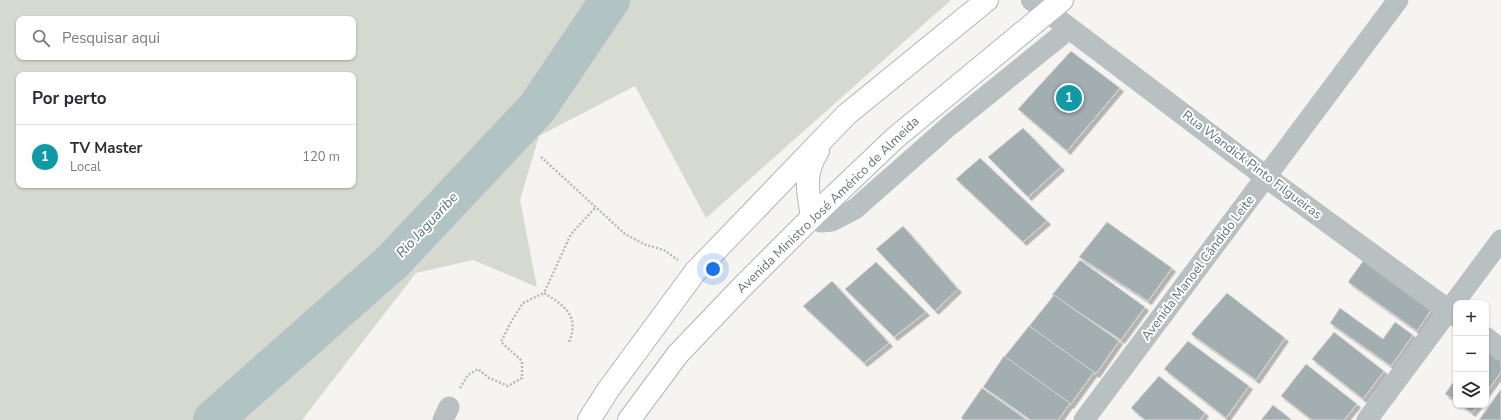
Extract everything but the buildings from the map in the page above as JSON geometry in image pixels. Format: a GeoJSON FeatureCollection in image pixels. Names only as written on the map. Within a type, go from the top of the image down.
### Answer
{"type":"FeatureCollection","features":[{"type":"Feature","properties":{"kind":"main road"},"geometry":{"type":"LineString","coordinates":[[589,420],[608,390],[695,272],[846,115],[987,0]]}},
{"type":"Feature","properties":{"kind":"main road","name":"Avenida Ministro José Américo de Almeida"},"geometry":{"type":"LineString","coordinates":[[629,420],[678,354],[812,217],[895,138],[1048,4]]}},
{"type":"Feature","properties":{"kind":"main road"},"geometry":{"type":"LineString","coordinates":[[812,217],[807,181],[809,168],[817,152],[846,115]]}},
{"type":"Feature","properties":{"kind":"street","name":"Avenida Manoel Cândido Leite"},"geometry":{"type":"LineString","coordinates":[[1084,420],[1398,0]]}},
{"type":"Feature","properties":{"kind":"street","name":"Rua Wandick Pinto Filgueiras"},"geometry":{"type":"LineString","coordinates":[[1048,4],[1069,29],[1266,177],[1452,313]]}},
{"type":"Feature","properties":{"kind":"street"},"geometry":{"type":"LineString","coordinates":[[812,217],[821,222],[832,221],[855,209],[937,136],[1069,29]]}},
{"type":"Feature","properties":{"kind":"street"},"geometry":{"type":"LineString","coordinates":[[895,138],[937,136]]}},
{"type":"Feature","properties":{"kind":"street"},"geometry":{"type":"LineString","coordinates":[[1367,420],[1452,313],[1501,240]]}},
{"type":"Feature","properties":{"kind":"street"},"geometry":{"type":"LineString","coordinates":[[1489,340],[1501,350]]}},
{"type":"Feature","properties":{"kind":"path"},"geometry":{"type":"LineString","coordinates":[[541,157],[625,234],[646,244],[664,250],[695,272]]}},
{"type":"Feature","properties":{"kind":"path"},"geometry":{"type":"LineString","coordinates":[[446,413],[468,376],[478,369],[490,378],[508,386],[522,378],[522,361],[501,342],[523,303],[544,293],[570,234],[596,207]]}},
{"type":"Feature","properties":{"kind":"path"},"geometry":{"type":"LineString","coordinates":[[544,293],[568,310],[573,324],[569,342]]}},
{"type":"Feature","properties":{"kind":"shaded area"},"geometry":{"type":"Polygon","coordinates":[[[0,0],[951,0],[706,218],[635,86],[539,136],[520,200],[537,287],[473,260],[416,273],[302,420],[0,420],[0,0]]]}},
{"type":"Feature","properties":{"kind":"waterway","name":"Rio Jaguaribe"},"geometry":{"type":"LineString","coordinates":[[213,420],[393,261],[537,108],[610,0]]}},
{"type":"Feature","properties":{"kind":"place","name":"TV Master"},"geometry":{"type":"Point","coordinates":[1069,98]}}]}
